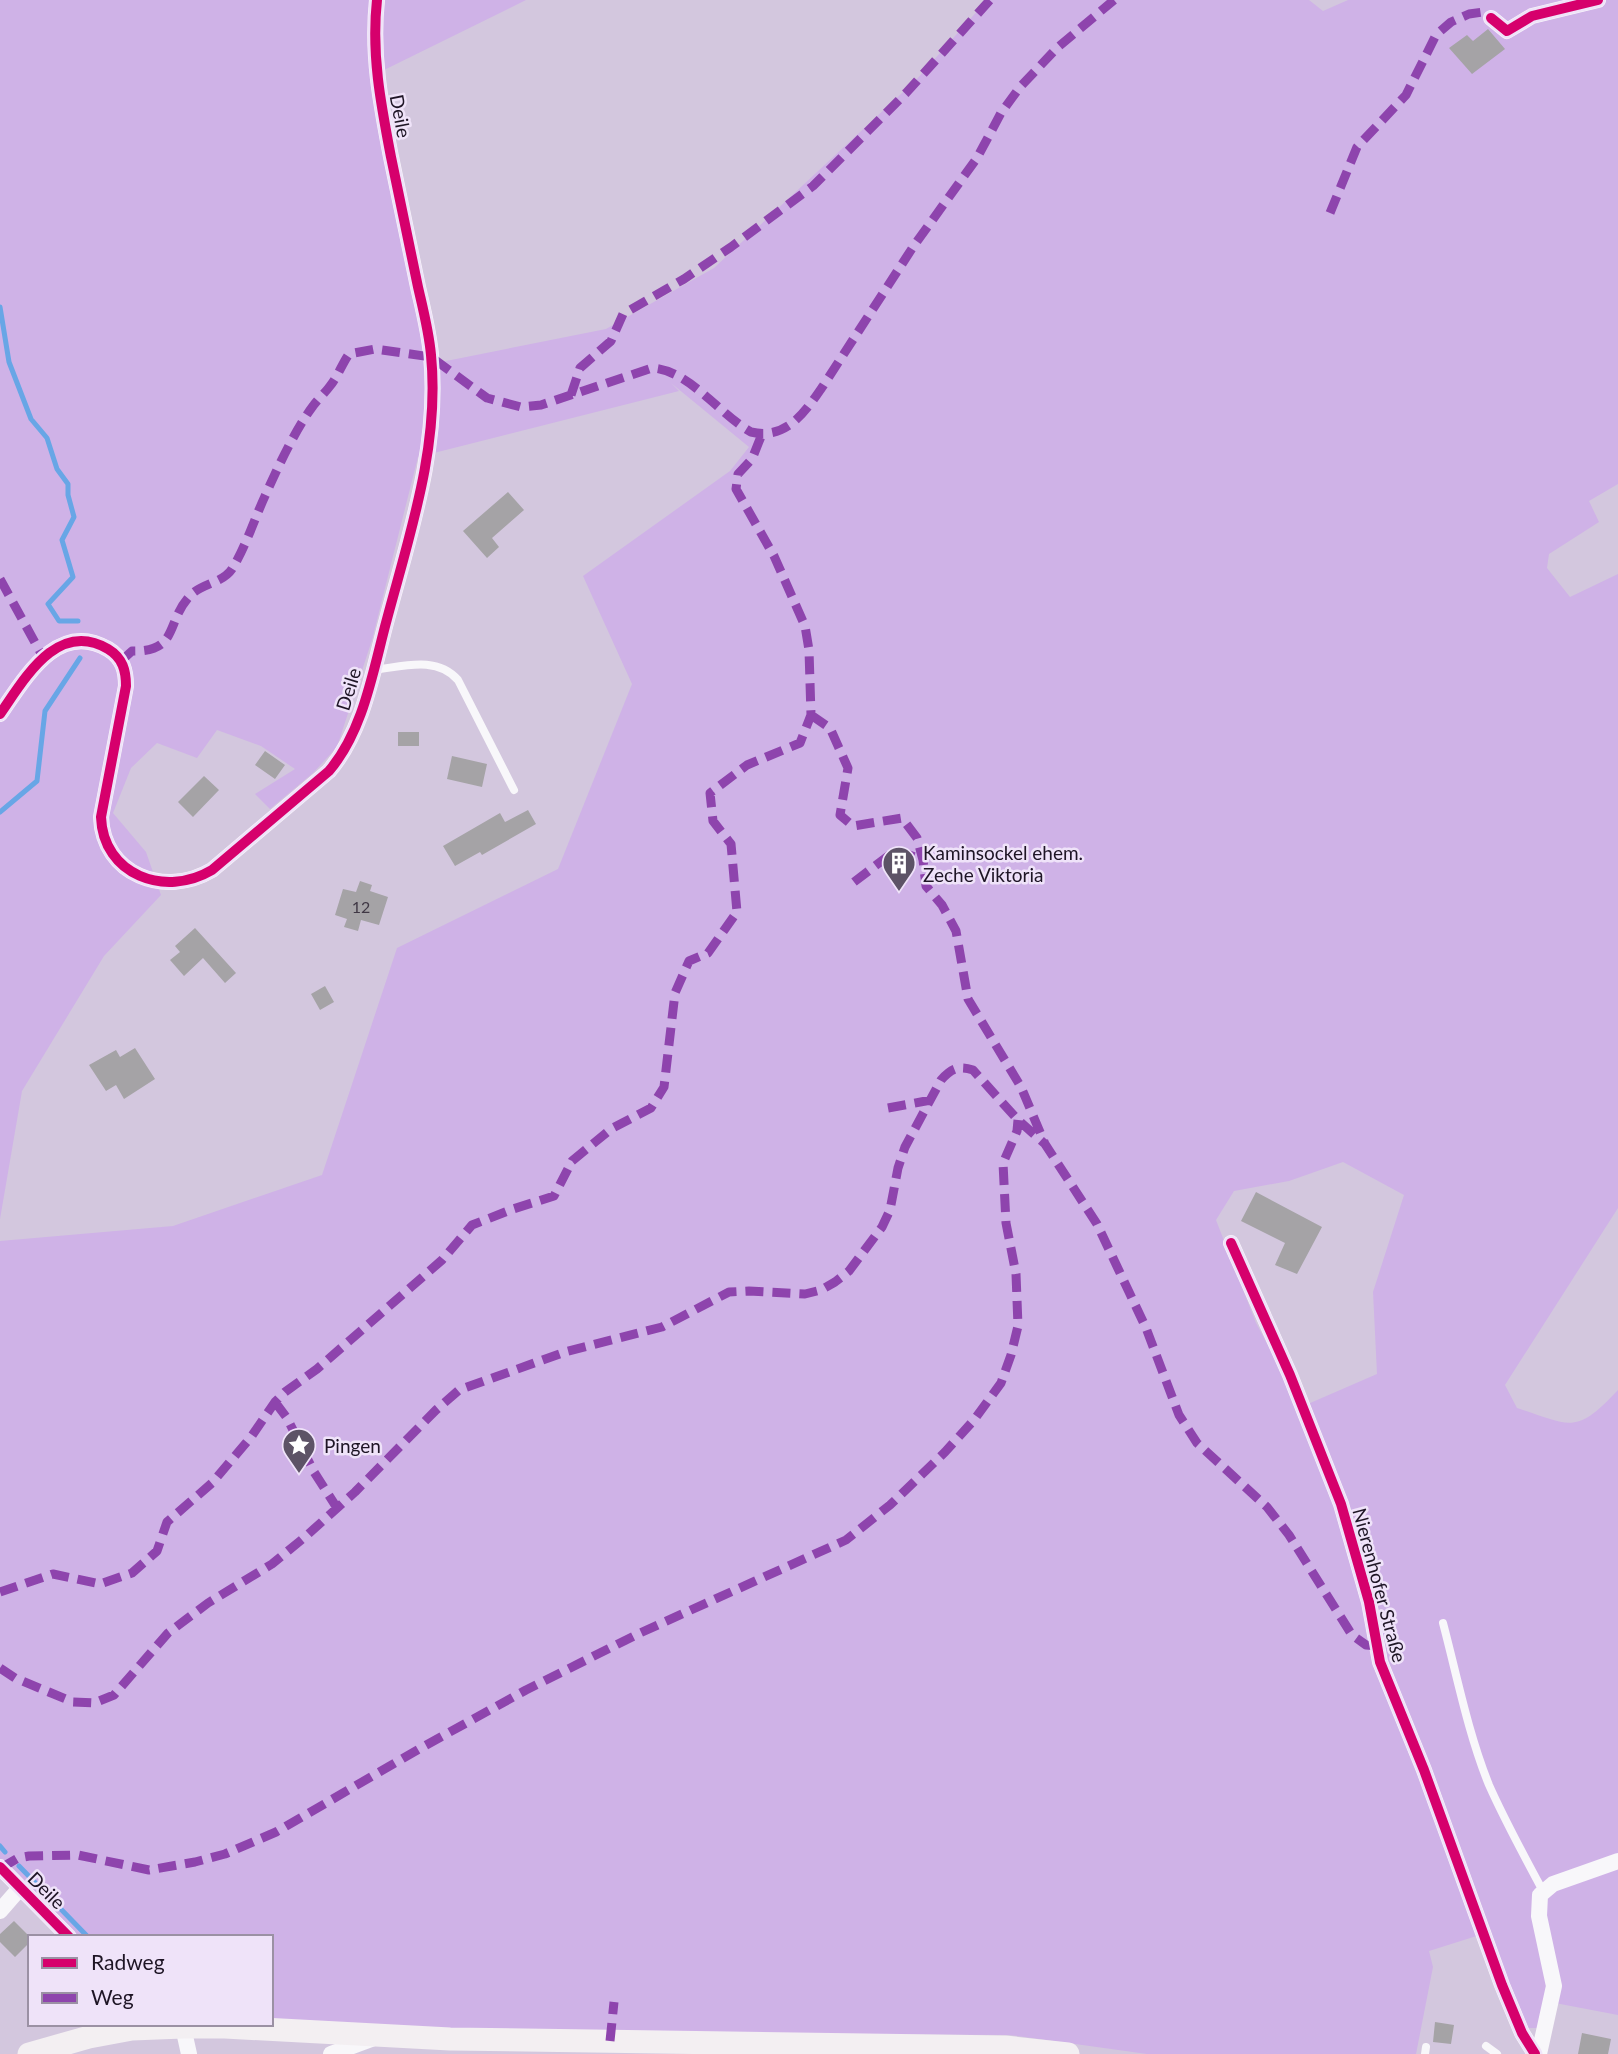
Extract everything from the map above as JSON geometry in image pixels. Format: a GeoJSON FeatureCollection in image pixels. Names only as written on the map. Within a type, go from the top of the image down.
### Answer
{"type":"FeatureCollection","features":[{"type":"Feature","properties":{"kind":"main road"},"geometry":{"type":"LineString","coordinates":[[29,2054],[145,2026],[487,2039],[1005,2047],[1068,2054]]}},
{"type":"Feature","properties":{"kind":"street","name":"Deile"},"geometry":{"type":"LineString","coordinates":[[0,714],[27,674],[53,650],[86,642],[103,646],[114,653],[124,668],[126,686],[101,817],[103,836],[117,861],[131,872],[162,881],[185,881],[212,870],[328,771],[350,741],[373,670],[419,494],[429,450],[433,407],[429,339],[380,98],[374,42],[377,0]]}},
{"type":"Feature","properties":{"kind":"street"},"geometry":{"type":"LineString","coordinates":[[1491,18],[1507,31],[1532,16],[1598,0]]}},
{"type":"Feature","properties":{"kind":"street","name":"Nierenhofer Straße"},"geometry":{"type":"LineString","coordinates":[[1231,1243],[1290,1375],[1341,1504],[1369,1602],[1380,1662],[1424,1770],[1502,1985],[1522,2033],[1537,2054]]}},
{"type":"Feature","properties":{"kind":"street"},"geometry":{"type":"LineString","coordinates":[[1537,2054],[1554,1986],[1538,1907],[1543,1891],[1553,1884],[1618,1861]]}},
{"type":"Feature","properties":{"kind":"street","name":"Deile"},"geometry":{"type":"LineString","coordinates":[[0,1867],[67,1935]]}},
{"type":"Feature","properties":{"kind":"street"},"geometry":{"type":"LineString","coordinates":[[0,1911],[20,1888]]}},
{"type":"Feature","properties":{"kind":"street"},"geometry":{"type":"LineString","coordinates":[[190,2027],[190,2054]]}},
{"type":"Feature","properties":{"kind":"street"},"geometry":{"type":"LineString","coordinates":[[331,2054],[380,2036]]}},
{"type":"Feature","properties":{"kind":"lane"},"geometry":{"type":"LineString","coordinates":[[373,670],[423,664],[438,665],[451,672],[468,699],[514,790]]}},
{"type":"Feature","properties":{"kind":"lane"},"geometry":{"type":"LineString","coordinates":[[1443,1623],[1488,1782],[1543,1891]]}},
{"type":"Feature","properties":{"kind":"lane"},"geometry":{"type":"LineString","coordinates":[[1486,2046],[1497,2054]]}},
{"type":"Feature","properties":{"kind":"shaded area"},"geometry":{"type":"Polygon","coordinates":[[[0,0],[526,0],[378,73],[431,364],[606,329],[714,268],[916,80],[987,0],[1309,0],[1323,11],[1348,0],[1618,0],[1618,484],[1589,501],[1599,522],[1549,554],[1547,568],[1570,597],[1618,574],[1618,1208],[1505,1385],[1517,1408],[1572,1423],[1592,1414],[1618,1390],[1618,2015],[1555,2003],[1538,2028],[1524,2028],[1486,1933],[1429,1951],[1433,1967],[1416,2054],[1147,2054],[1010,2035],[507,2032],[273,2019],[273,1935],[75,1935],[0,1859],[0,1241],[173,1226],[322,1175],[397,948],[558,869],[632,684],[583,576],[730,471],[749,447],[671,383],[679,391],[418,457],[372,640],[337,747],[313,773],[270,809],[255,794],[295,769],[261,746],[217,730],[197,758],[157,743],[131,768],[113,813],[146,852],[161,895],[104,956],[22,1091],[0,1219],[0,0]],[[1343,1162],[1289,1181],[1234,1191],[1216,1220],[1256,1323],[1301,1407],[1377,1374],[1373,1292],[1404,1195],[1343,1162]]]}},
{"type":"Feature","properties":{"kind":"building"},"geometry":{"type":"Polygon","coordinates":[[[1488,29],[1505,49],[1472,74],[1449,48],[1467,35],[1473,41],[1488,29]]]}},
{"type":"Feature","properties":{"kind":"building"},"geometry":{"type":"Polygon","coordinates":[[[508,492],[524,510],[492,538],[499,547],[487,558],[463,531],[508,492]]]}},
{"type":"Feature","properties":{"kind":"building"},"geometry":{"type":"Polygon","coordinates":[[[398,732],[419,732],[419,746],[398,746],[398,732]]]}},
{"type":"Feature","properties":{"kind":"building"},"geometry":{"type":"Polygon","coordinates":[[[265,751],[285,765],[275,779],[255,765],[265,751]]]}},
{"type":"Feature","properties":{"kind":"building"},"geometry":{"type":"Polygon","coordinates":[[[452,756],[487,764],[482,787],[447,779],[452,756]]]}},
{"type":"Feature","properties":{"kind":"building"},"geometry":{"type":"Polygon","coordinates":[[[204,776],[219,790],[193,817],[178,802],[204,776]]]}},
{"type":"Feature","properties":{"kind":"building"},"geometry":{"type":"Polygon","coordinates":[[[528,810],[536,824],[482,855],[480,852],[455,866],[443,846],[500,813],[505,822],[528,810]]]}},
{"type":"Feature","properties":{"kind":"building"},"geometry":{"type":"Polygon","coordinates":[[[360,881],[372,885],[370,891],[388,897],[379,925],[361,920],[358,931],[344,927],[347,919],[335,915],[343,889],[356,892],[360,881]]]}},
{"type":"Feature","properties":{"kind":"building"},"geometry":{"type":"Polygon","coordinates":[[[195,928],[236,973],[225,983],[203,958],[184,976],[170,960],[180,952],[175,946],[195,928]]]}},
{"type":"Feature","properties":{"kind":"building"},"geometry":{"type":"Polygon","coordinates":[[[325,986],[334,1002],[320,1010],[311,994],[325,986]]]}},
{"type":"Feature","properties":{"kind":"building"},"geometry":{"type":"Polygon","coordinates":[[[135,1048],[155,1079],[124,1099],[116,1085],[106,1091],[89,1065],[116,1050],[120,1057],[135,1048]]]}},
{"type":"Feature","properties":{"kind":"building"},"geometry":{"type":"Polygon","coordinates":[[[1256,1192],[1322,1227],[1297,1274],[1275,1265],[1285,1243],[1241,1221],[1256,1192]]]}},
{"type":"Feature","properties":{"kind":"building"},"geometry":{"type":"Polygon","coordinates":[[[14,1921],[28,1935],[28,1944],[15,1957],[0,1942],[0,1934],[14,1921]]]}},
{"type":"Feature","properties":{"kind":"building"},"geometry":{"type":"Polygon","coordinates":[[[1435,2022],[1454,2025],[1451,2044],[1433,2042],[1435,2022]]]}},
{"type":"Feature","properties":{"kind":"building"},"geometry":{"type":"Polygon","coordinates":[[[1582,2033],[1611,2039],[1608,2054],[1578,2054],[1582,2033]]]}},
{"type":"Feature","properties":{"kind":"waterway","name":"Deile"},"geometry":{"type":"LineString","coordinates":[[0,307],[9,362],[31,419],[47,438],[57,469],[68,484],[74,517],[62,540],[73,577],[48,604],[59,621],[78,621]]}},
{"type":"Feature","properties":{"kind":"waterway","name":"Deile"},"geometry":{"type":"LineString","coordinates":[[0,812],[37,781],[45,711],[80,658]]}},
{"type":"Feature","properties":{"kind":"waterway","name":"Deile"},"geometry":{"type":"LineString","coordinates":[[0,1846],[5,1852]]}},
{"type":"Feature","properties":{"kind":"waterway","name":"Deile"},"geometry":{"type":"LineString","coordinates":[[19,1866],[86,1935]]}},
{"type":"Feature","properties":{"kind":"marked path"},"geometry":{"type":"LineString","coordinates":[[571,395],[580,368],[611,341],[623,314],[684,279],[813,186],[906,93],[990,0]]}},
{"type":"Feature","properties":{"kind":"marked path"},"geometry":{"type":"LineString","coordinates":[[121,661],[132,651],[147,650],[164,642],[188,598],[199,589],[223,578],[232,569],[293,438],[313,406],[333,382],[349,354],[375,349],[431,357],[487,398],[521,407],[541,405],[652,368],[679,376],[751,432],[775,432],[785,428],[802,414],[823,386],[913,247],[977,158],[1001,113],[1020,87],[1057,48],[1114,0]]}},
{"type":"Feature","properties":{"kind":"marked path"},"geometry":{"type":"LineString","coordinates":[[1330,213],[1357,147],[1406,95],[1436,35],[1451,22],[1469,14],[1483,12],[1491,18]]}},
{"type":"Feature","properties":{"kind":"marked path"},"geometry":{"type":"LineString","coordinates":[[0,1592],[53,1574],[100,1584],[132,1573],[157,1551],[167,1522],[212,1483],[285,1392],[317,1369],[442,1260],[472,1225],[554,1196],[572,1161],[611,1129],[651,1108],[664,1087],[675,993],[689,961],[708,953],[737,912],[731,844],[713,821],[710,793],[747,765],[800,743],[811,715],[809,650],[805,626],[774,556],[736,489],[738,474],[752,459],[762,434]]}},
{"type":"Feature","properties":{"kind":"marked path"},"geometry":{"type":"LineString","coordinates":[[0,579],[43,657]]}},
{"type":"Feature","properties":{"kind":"marked path"},"geometry":{"type":"LineString","coordinates":[[811,715],[830,728],[848,768],[840,815],[853,826],[902,818],[917,838],[926,886],[942,905],[956,931],[968,999],[1021,1087],[1045,1144],[1097,1224],[1146,1328],[1179,1415],[1197,1443],[1267,1507],[1289,1535],[1352,1635],[1366,1645],[1376,1646]]}},
{"type":"Feature","properties":{"kind":"marked path"},"geometry":{"type":"LineString","coordinates":[[854,882],[896,850],[923,860]]}},
{"type":"Feature","properties":{"kind":"marked path"},"geometry":{"type":"LineString","coordinates":[[0,1668],[15,1678],[73,1702],[94,1703],[114,1695],[168,1633],[208,1603],[272,1564],[305,1537],[459,1390],[565,1352],[662,1327],[729,1292],[805,1294],[821,1290],[835,1282],[849,1271],[882,1227],[890,1210],[905,1147],[941,1080],[952,1071],[959,1068],[973,1070],[1018,1120],[1045,1144]]}},
{"type":"Feature","properties":{"kind":"marked path"},"geometry":{"type":"LineString","coordinates":[[888,1108],[931,1100]]}},
{"type":"Feature","properties":{"kind":"marked path"},"geometry":{"type":"LineString","coordinates":[[1,1868],[18,1858],[29,1856],[78,1855],[149,1870],[225,1854],[276,1832],[526,1690],[640,1633],[846,1540],[890,1505],[945,1452],[974,1420],[1001,1383],[1018,1326],[1016,1274],[1006,1223],[1003,1163],[1017,1131],[1018,1120]]}},
{"type":"Feature","properties":{"kind":"marked path"},"geometry":{"type":"LineString","coordinates":[[275,1402],[287,1418],[314,1472],[337,1508]]}},
{"type":"Feature","properties":{"kind":"marked path"},"geometry":{"type":"LineString","coordinates":[[610,2041],[614,2002]]}},
{"type":"Feature","properties":{"kind":"cycle path"},"geometry":{"type":"LineString","coordinates":[[0,714],[31,671],[58,647],[73,642],[90,642],[117,656],[124,670],[126,686],[101,817],[104,837],[113,854],[125,867],[140,876],[157,881],[175,882],[212,870],[329,771],[351,737],[372,679],[421,488],[433,389],[427,329],[381,99],[375,40],[377,0]]}},
{"type":"Feature","properties":{"kind":"cycle path"},"geometry":{"type":"LineString","coordinates":[[1491,18],[1507,31],[1532,16],[1598,0]]}},
{"type":"Feature","properties":{"kind":"cycle path"},"geometry":{"type":"LineString","coordinates":[[1231,1243],[1290,1375],[1341,1504],[1369,1602],[1380,1662],[1424,1770],[1502,1985],[1522,2033],[1535,2054]]}},
{"type":"Feature","properties":{"kind":"cycle path"},"geometry":{"type":"LineString","coordinates":[[0,1867],[67,1935]]}},
{"type":"Feature","properties":{"kind":"place","name":"Kaminsockel ehem. Zeche Viktoria"},"geometry":{"type":"Point","coordinates":[899,893]}},
{"type":"Feature","properties":{"kind":"place","name":"Pingen"},"geometry":{"type":"Point","coordinates":[299,1475]}}]}
